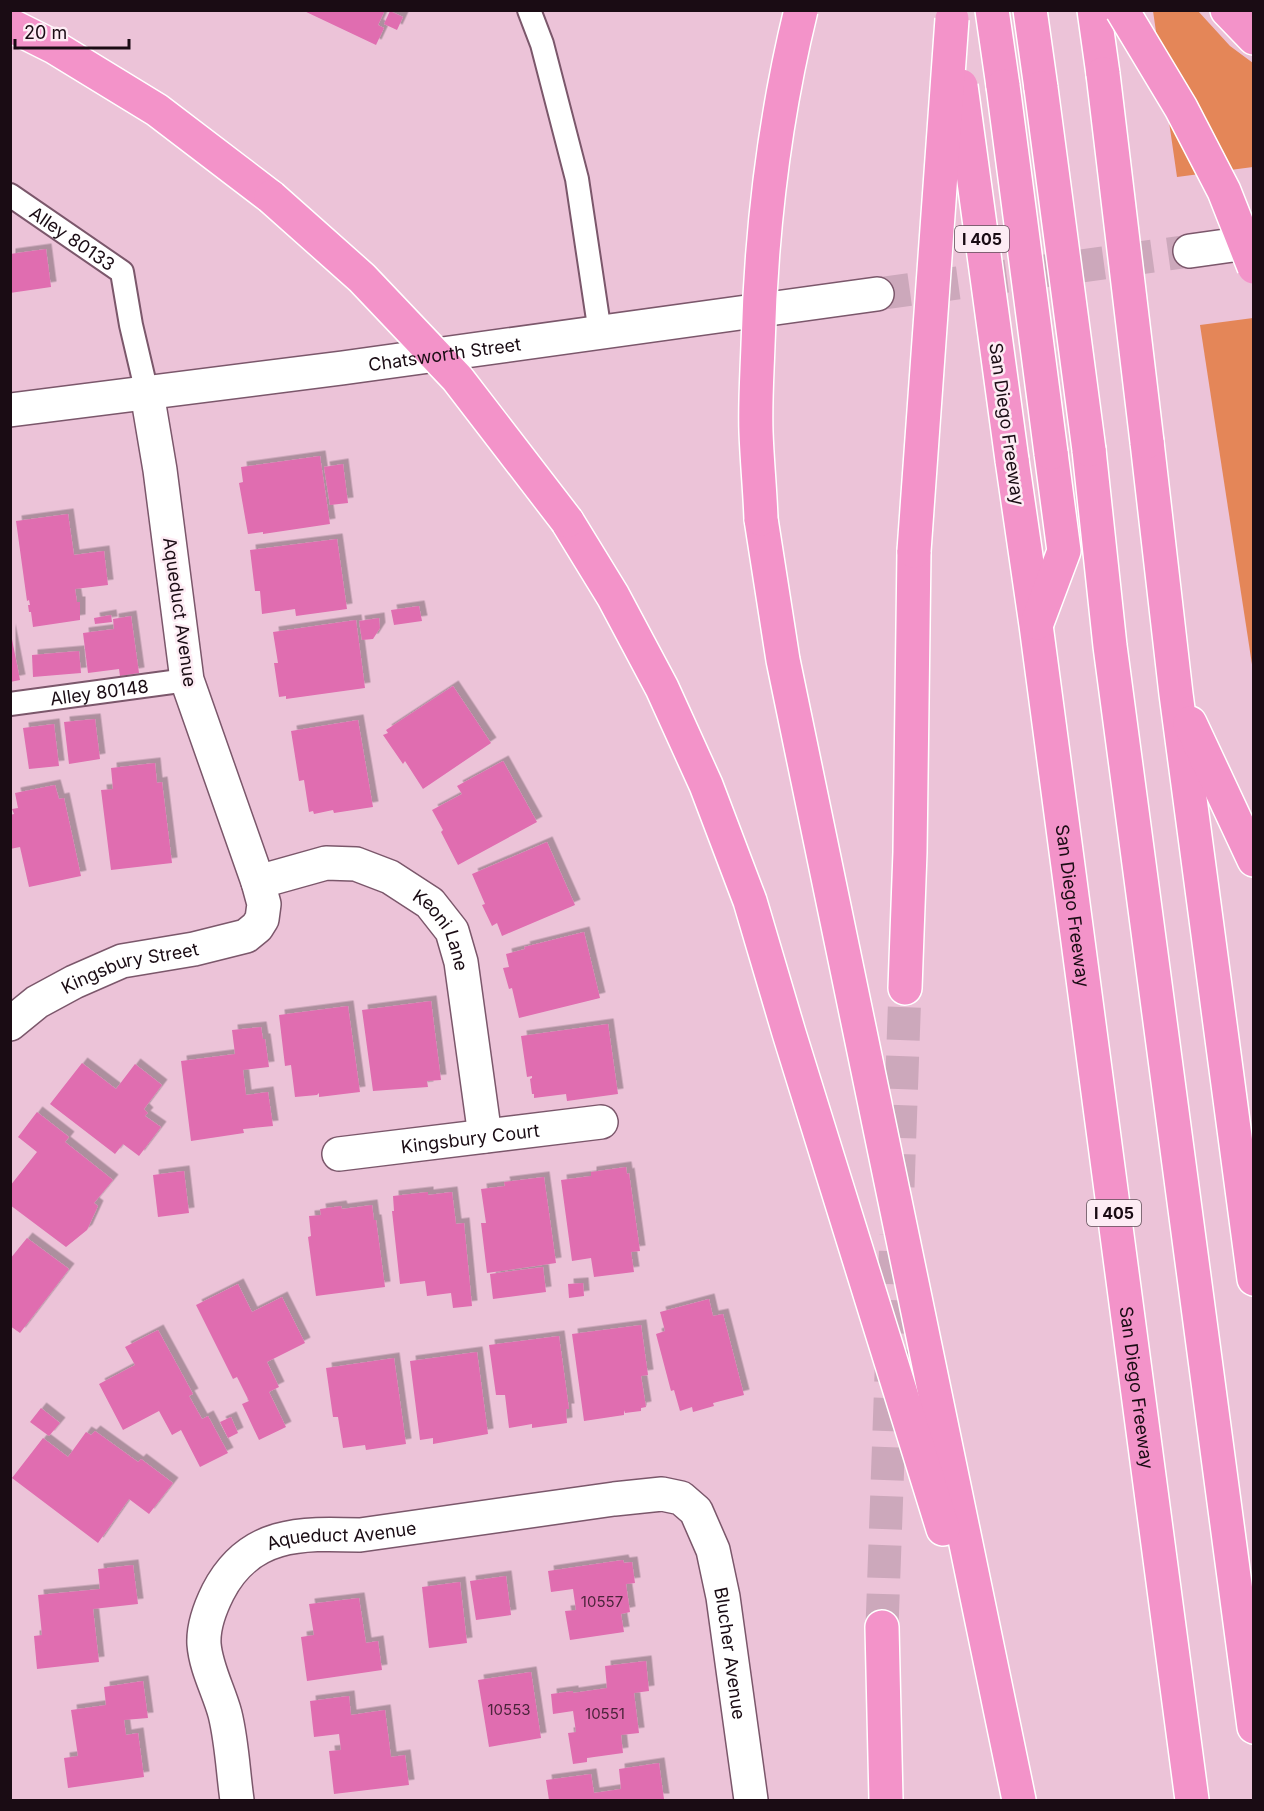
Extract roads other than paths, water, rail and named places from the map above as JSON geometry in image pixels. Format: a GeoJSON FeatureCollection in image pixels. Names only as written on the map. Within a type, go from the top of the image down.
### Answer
{"type":"FeatureCollection","features":[{"type":"Feature","properties":{"kind":"highway"},"geometry":{"type":"LineString","coordinates":[[801,10],[791,49],[777,126],[759,291],[756,431],[762,519],[783,660],[1019,1800]]}},
{"type":"Feature","properties":{"kind":"highway"},"geometry":{"type":"LineString","coordinates":[[992,10],[1064,551],[1036,625]]}},
{"type":"Feature","properties":{"kind":"highway"},"geometry":{"type":"LineString","coordinates":[[1030,10],[1089,450],[1113,669],[1254,1727]]}},
{"type":"Feature","properties":{"kind":"highway"},"geometry":{"type":"LineString","coordinates":[[1094,10],[1176,694],[1254,1279]]}},
{"type":"Feature","properties":{"kind":"highway"},"geometry":{"type":"LineString","coordinates":[[1122,10],[1192,128],[1224,191],[1254,267]]}},
{"type":"Feature","properties":{"kind":"highway"},"geometry":{"type":"LineString","coordinates":[[1227,10],[1254,38]]}},
{"type":"Feature","properties":{"kind":"highway"},"geometry":{"type":"LineString","coordinates":[[905,988],[910,852],[914,551],[952,15]]}},
{"type":"Feature","properties":{"kind":"highway","name":"San Diego Freeway"},"geometry":{"type":"LineString","coordinates":[[952,15],[1011,460],[1036,625],[1192,1800]]}},
{"type":"Feature","properties":{"kind":"highway"},"geometry":{"type":"LineString","coordinates":[[10,25],[54,47],[157,110],[271,197],[362,278],[457,378],[567,521],[613,596],[662,688],[706,785],[750,901],[1002,1717]]}},
{"type":"Feature","properties":{"kind":"highway"},"geometry":{"type":"LineString","coordinates":[[1176,694],[1254,860]]}},
{"type":"Feature","properties":{"kind":"highway"},"geometry":{"type":"LineString","coordinates":[[882,1627],[886,1800]]}},
{"type":"Feature","properties":{"kind":"street"},"geometry":{"type":"LineString","coordinates":[[1190,251],[1254,242]]}},
{"type":"Feature","properties":{"kind":"street","name":"Chatsworth Street"},"geometry":{"type":"LineString","coordinates":[[10,410],[342,368],[876,294]]}},
{"type":"Feature","properties":{"kind":"street","name":"Aqueduct Avenue"},"geometry":{"type":"LineString","coordinates":[[147,393],[160,470],[187,680],[258,882],[264,904],[257,927]]}},
{"type":"Feature","properties":{"kind":"street","name":"Keoni Lane"},"geometry":{"type":"LineString","coordinates":[[258,882],[326,863],[356,864],[390,877],[430,903],[452,931],[461,962],[486,1136]]}},
{"type":"Feature","properties":{"kind":"street","name":"Kingsbury Street"},"geometry":{"type":"LineString","coordinates":[[10,1024],[37,1002],[74,982],[122,961],[232,940],[246,936],[257,927]]}},
{"type":"Feature","properties":{"kind":"street","name":"Kingsbury Court"},"geometry":{"type":"LineString","coordinates":[[339,1154],[601,1122]]}},
{"type":"Feature","properties":{"kind":"street","name":"Aqueduct Avenue"},"geometry":{"type":"LineString","coordinates":[[237,1800],[225,1714],[212,1679],[204,1643],[208,1612],[222,1586],[243,1558],[263,1544],[313,1535],[360,1535],[614,1498],[662,1494],[681,1498],[696,1510]]}},
{"type":"Feature","properties":{"kind":"street","name":"Blucher Avenue"},"geometry":{"type":"LineString","coordinates":[[696,1510],[713,1550],[723,1597],[751,1800]]}},
{"type":"Feature","properties":{"kind":"lane"},"geometry":{"type":"LineString","coordinates":[[529,10],[542,44],[577,179],[600,333]]}},
{"type":"Feature","properties":{"kind":"lane","name":"Alley 80133"},"geometry":{"type":"LineString","coordinates":[[10,195],[122,272],[131,325],[147,393]]}},
{"type":"Feature","properties":{"kind":"lane","name":"Alley 80148"},"geometry":{"type":"LineString","coordinates":[[10,704],[187,680]]}},
{"type":"Feature","properties":{"kind":"tunnel"},"geometry":{"type":"LineString","coordinates":[[877,294],[1190,251]]}},
{"type":"Feature","properties":{"kind":"tunnel"},"geometry":{"type":"LineString","coordinates":[[898,1187],[905,988]]}},
{"type":"Feature","properties":{"kind":"tunnel"},"geometry":{"type":"LineString","coordinates":[[882,1627],[896,1235]]}}]}
